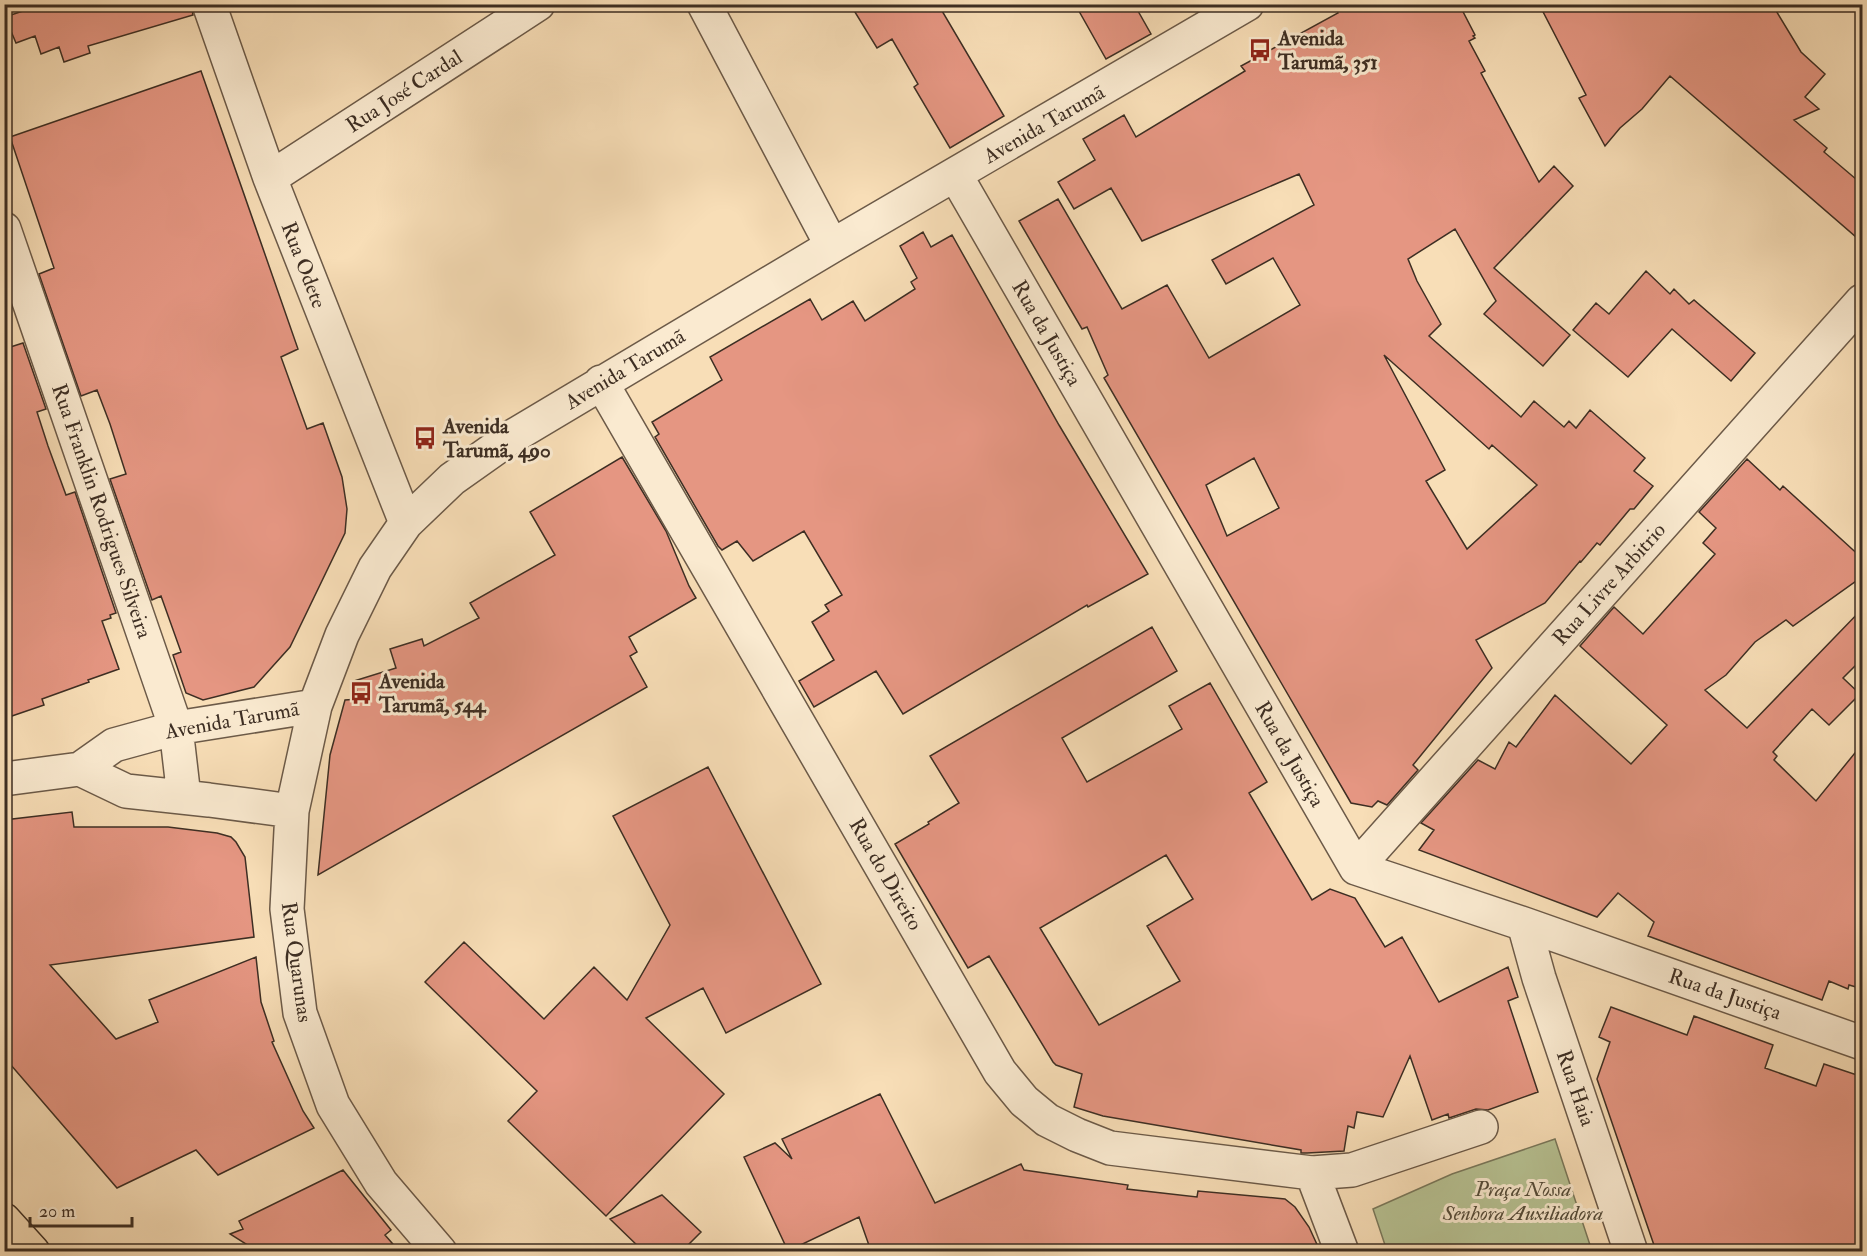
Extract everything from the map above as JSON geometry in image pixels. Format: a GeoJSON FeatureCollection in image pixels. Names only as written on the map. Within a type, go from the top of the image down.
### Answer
{"type":"FeatureCollection","features":[{"type":"Feature","properties":{"kind":"main road"},"geometry":{"type":"LineString","coordinates":[[4,1220],[33,1251]]}},
{"type":"Feature","properties":{"kind":"street","name":"Rua Odete"},"geometry":{"type":"LineString","coordinates":[[209,4],[270,178],[406,523]]}},
{"type":"Feature","properties":{"kind":"street","name":"Rua José Cardal"},"geometry":{"type":"LineString","coordinates":[[270,178],[538,4]]}},
{"type":"Feature","properties":{"kind":"street"},"geometry":{"type":"LineString","coordinates":[[704,4],[832,246]]}},
{"type":"Feature","properties":{"kind":"street","name":"Avenida Tarumã"},"geometry":{"type":"LineString","coordinates":[[4,779],[80,769],[114,745],[176,728],[315,706],[342,635],[375,568],[406,523],[452,479],[510,438],[601,382],[1247,4]]}},
{"type":"Feature","properties":{"kind":"street","name":"Rua da Justiça"},"geometry":{"type":"LineString","coordinates":[[956,176],[1356,868],[1861,1039]]}},
{"type":"Feature","properties":{"kind":"street","name":"Rua Franklin Rodrigues Silveira"},"geometry":{"type":"LineString","coordinates":[[4,229],[176,728],[184,797]]}},
{"type":"Feature","properties":{"kind":"street","name":"Rua Livre Arbitrio"},"geometry":{"type":"LineString","coordinates":[[1356,868],[1863,301]]}},
{"type":"Feature","properties":{"kind":"street","name":"Rua do Direito"},"geometry":{"type":"LineString","coordinates":[[601,382],[1000,1072],[1024,1101],[1047,1120],[1110,1148],[1312,1173]]}},
{"type":"Feature","properties":{"kind":"street","name":"Rua Quarunas"},"geometry":{"type":"LineString","coordinates":[[315,706],[292,811],[287,909],[300,1013],[333,1105],[381,1183],[440,1251]]}},
{"type":"Feature","properties":{"kind":"street"},"geometry":{"type":"LineString","coordinates":[[80,769],[126,791],[292,811]]}},
{"type":"Feature","properties":{"kind":"street","name":"Rua Haia"},"geometry":{"type":"LineString","coordinates":[[1524,924],[1539,978],[1630,1251]]}},
{"type":"Feature","properties":{"kind":"street"},"geometry":{"type":"LineString","coordinates":[[1342,1251],[1312,1173],[1352,1170],[1481,1127]]}},
{"type":"Feature","properties":{"kind":"green space","name":"Praça Nossa Senhora Auxiliadora"},"geometry":{"type":"Polygon","coordinates":[[[1555,1139],[1592,1251],[1387,1251],[1373,1209],[1452,1174],[1555,1139]]]}},
{"type":"Feature","properties":{"kind":"building"},"geometry":{"type":"Polygon","coordinates":[[[25,4],[191,4],[193,15],[88,46],[90,53],[64,62],[59,47],[41,54],[35,36],[16,43],[5,17],[26,10],[25,4]]]}},
{"type":"Feature","properties":{"kind":"building"},"geometry":{"type":"Polygon","coordinates":[[[850,4],[938,4],[1004,116],[950,148],[914,87],[918,84],[892,39],[877,48],[850,4]]]}},
{"type":"Feature","properties":{"kind":"building"},"geometry":{"type":"Polygon","coordinates":[[[1075,4],[1134,4],[1151,34],[1106,59],[1075,4]]]}},
{"type":"Feature","properties":{"kind":"building"},"geometry":{"type":"Polygon","coordinates":[[[1334,4],[1459,4],[1475,35],[1473,36],[1475,38],[1469,41],[1485,71],[1481,73],[1539,182],[1554,166],[1573,186],[1494,268],[1570,335],[1543,366],[1484,314],[1496,301],[1455,229],[1408,259],[1417,281],[1441,324],[1429,336],[1521,417],[1534,401],[1564,427],[1569,421],[1576,428],[1590,410],[1645,458],[1634,471],[1653,486],[1600,545],[1597,543],[1580,561],[1545,603],[1476,640],[1492,668],[1413,765],[1418,770],[1387,805],[1378,801],[1372,807],[1351,803],[1104,378],[1108,375],[1087,327],[1082,329],[1019,221],[1058,199],[1122,309],[1167,285],[1209,358],[1300,305],[1273,258],[1226,284],[1212,260],[1314,205],[1299,174],[1142,241],[1111,188],[1074,209],[1058,182],[1095,160],[1083,139],[1124,115],[1136,137],[1245,71],[1241,66],[1338,13],[1334,4]],[[1384,355],[1445,470],[1426,481],[1467,549],[1537,485],[1492,445],[1489,449],[1384,355]],[[1254,458],[1206,485],[1227,536],[1279,508],[1254,458]]]}},
{"type":"Feature","properties":{"kind":"building"},"geometry":{"type":"Polygon","coordinates":[[[1539,4],[1772,4],[1801,52],[1825,74],[1805,97],[1819,109],[1794,120],[1827,148],[1824,152],[1863,185],[1863,243],[1670,76],[1642,109],[1620,128],[1605,146],[1579,98],[1586,95],[1539,4]]]}},
{"type":"Feature","properties":{"kind":"building"},"geometry":{"type":"Polygon","coordinates":[[[201,71],[298,349],[281,357],[307,429],[323,423],[342,477],[347,509],[345,533],[290,647],[254,687],[203,700],[186,693],[173,655],[181,652],[161,596],[152,600],[110,479],[126,474],[110,424],[97,390],[81,396],[39,274],[54,268],[10,137],[201,71]]]}},
{"type":"Feature","properties":{"kind":"building"},"geometry":{"type":"Polygon","coordinates":[[[923,232],[931,247],[952,235],[1059,425],[1148,574],[1088,607],[1087,605],[903,714],[876,671],[814,707],[799,681],[834,660],[812,622],[829,611],[825,605],[842,595],[804,531],[753,561],[737,541],[722,550],[655,437],[659,434],[652,422],[722,380],[710,357],[810,299],[822,320],[853,301],[865,321],[915,289],[911,282],[917,278],[900,246],[923,232]]]}},
{"type":"Feature","properties":{"kind":"building"},"geometry":{"type":"Polygon","coordinates":[[[1646,271],[1670,294],[1674,289],[1689,304],[1694,300],[1755,353],[1731,381],[1672,329],[1628,377],[1573,330],[1596,303],[1609,314],[1646,271]]]}},
{"type":"Feature","properties":{"kind":"building"},"geometry":{"type":"Polygon","coordinates":[[[23,343],[46,409],[37,412],[48,446],[66,495],[75,492],[116,613],[110,615],[111,618],[102,621],[119,669],[42,699],[44,705],[9,717],[4,702],[4,349],[23,343]]]}},
{"type":"Feature","properties":{"kind":"building"},"geometry":{"type":"Polygon","coordinates":[[[622,457],[666,531],[696,598],[629,637],[637,652],[630,656],[647,687],[318,875],[330,755],[345,700],[359,699],[354,681],[396,668],[390,649],[422,639],[424,646],[479,618],[470,603],[555,555],[530,512],[622,457]]]}},
{"type":"Feature","properties":{"kind":"building"},"geometry":{"type":"Polygon","coordinates":[[[1747,459],[1780,490],[1783,486],[1863,559],[1863,576],[1793,626],[1786,620],[1755,642],[1726,675],[1705,690],[1747,728],[1863,608],[1863,658],[1843,678],[1860,694],[1829,725],[1812,709],[1773,752],[1777,756],[1774,760],[1816,801],[1863,743],[1863,989],[1849,985],[1848,989],[1829,981],[1822,1000],[1648,936],[1654,922],[1618,893],[1597,917],[1419,850],[1434,830],[1421,823],[1478,760],[1495,769],[1509,742],[1516,747],[1555,695],[1631,764],[1667,725],[1580,646],[1614,607],[1643,634],[1715,554],[1703,543],[1716,528],[1699,512],[1747,459]]]}},
{"type":"Feature","properties":{"kind":"building"},"geometry":{"type":"Polygon","coordinates":[[[1152,627],[1177,671],[1062,738],[1087,782],[1182,729],[1169,706],[1210,683],[1267,782],[1249,793],[1312,900],[1330,889],[1355,898],[1385,947],[1402,937],[1439,1002],[1508,967],[1518,997],[1508,1001],[1538,1092],[1488,1110],[1476,1109],[1449,1118],[1448,1114],[1432,1120],[1410,1056],[1383,1117],[1357,1112],[1354,1128],[1348,1126],[1344,1151],[1307,1153],[1301,1153],[1301,1150],[1103,1116],[1074,1107],[1082,1074],[1053,1062],[989,956],[968,968],[895,844],[959,803],[930,756],[1152,627]],[[1166,855],[1040,928],[1099,1025],[1180,981],[1147,926],[1193,899],[1166,855]]]}},
{"type":"Feature","properties":{"kind":"building"},"geometry":{"type":"Polygon","coordinates":[[[708,767],[821,984],[726,1033],[703,988],[646,1018],[724,1094],[606,1216],[508,1121],[537,1091],[425,982],[464,942],[544,1019],[594,967],[627,1000],[670,925],[613,816],[708,767]]]}},
{"type":"Feature","properties":{"kind":"building"},"geometry":{"type":"Polygon","coordinates":[[[72,812],[74,827],[168,827],[217,833],[231,837],[236,842],[245,857],[254,937],[50,965],[116,1039],[158,1022],[149,1000],[256,957],[261,1002],[274,1041],[272,1042],[303,1111],[314,1128],[218,1175],[196,1150],[117,1188],[4,1057],[4,820],[72,812]]]}},
{"type":"Feature","properties":{"kind":"building"},"geometry":{"type":"Polygon","coordinates":[[[1611,1007],[1687,1035],[1694,1016],[1773,1045],[1765,1068],[1816,1086],[1824,1064],[1863,1077],[1863,1251],[1656,1251],[1597,1079],[1610,1042],[1599,1037],[1611,1007]]]}},
{"type":"Feature","properties":{"kind":"building"},"geometry":{"type":"Polygon","coordinates":[[[880,1094],[935,1203],[1021,1164],[1024,1170],[1128,1185],[1127,1189],[1197,1197],[1198,1191],[1285,1199],[1295,1207],[1309,1227],[1320,1251],[871,1251],[859,1217],[788,1251],[744,1157],[775,1143],[792,1159],[782,1139],[880,1094]]]}},
{"type":"Feature","properties":{"kind":"building"},"geometry":{"type":"Polygon","coordinates":[[[343,1170],[391,1230],[385,1235],[399,1251],[257,1251],[230,1234],[243,1229],[239,1221],[343,1170]]]}},
{"type":"Feature","properties":{"kind":"building"},"geometry":{"type":"Polygon","coordinates":[[[662,1195],[701,1232],[682,1251],[643,1251],[610,1219],[662,1195]]]}},
{"type":"Feature","properties":{"kind":"place","name":"Avenida Tarumã, 351"},"geometry":{"type":"Point","coordinates":[1260,50]}},
{"type":"Feature","properties":{"kind":"place","name":"Avenida Tarumã, 490"},"geometry":{"type":"Point","coordinates":[425,438]}},
{"type":"Feature","properties":{"kind":"place","name":"Avenida Tarumã, 544"},"geometry":{"type":"Point","coordinates":[361,693]}}]}
